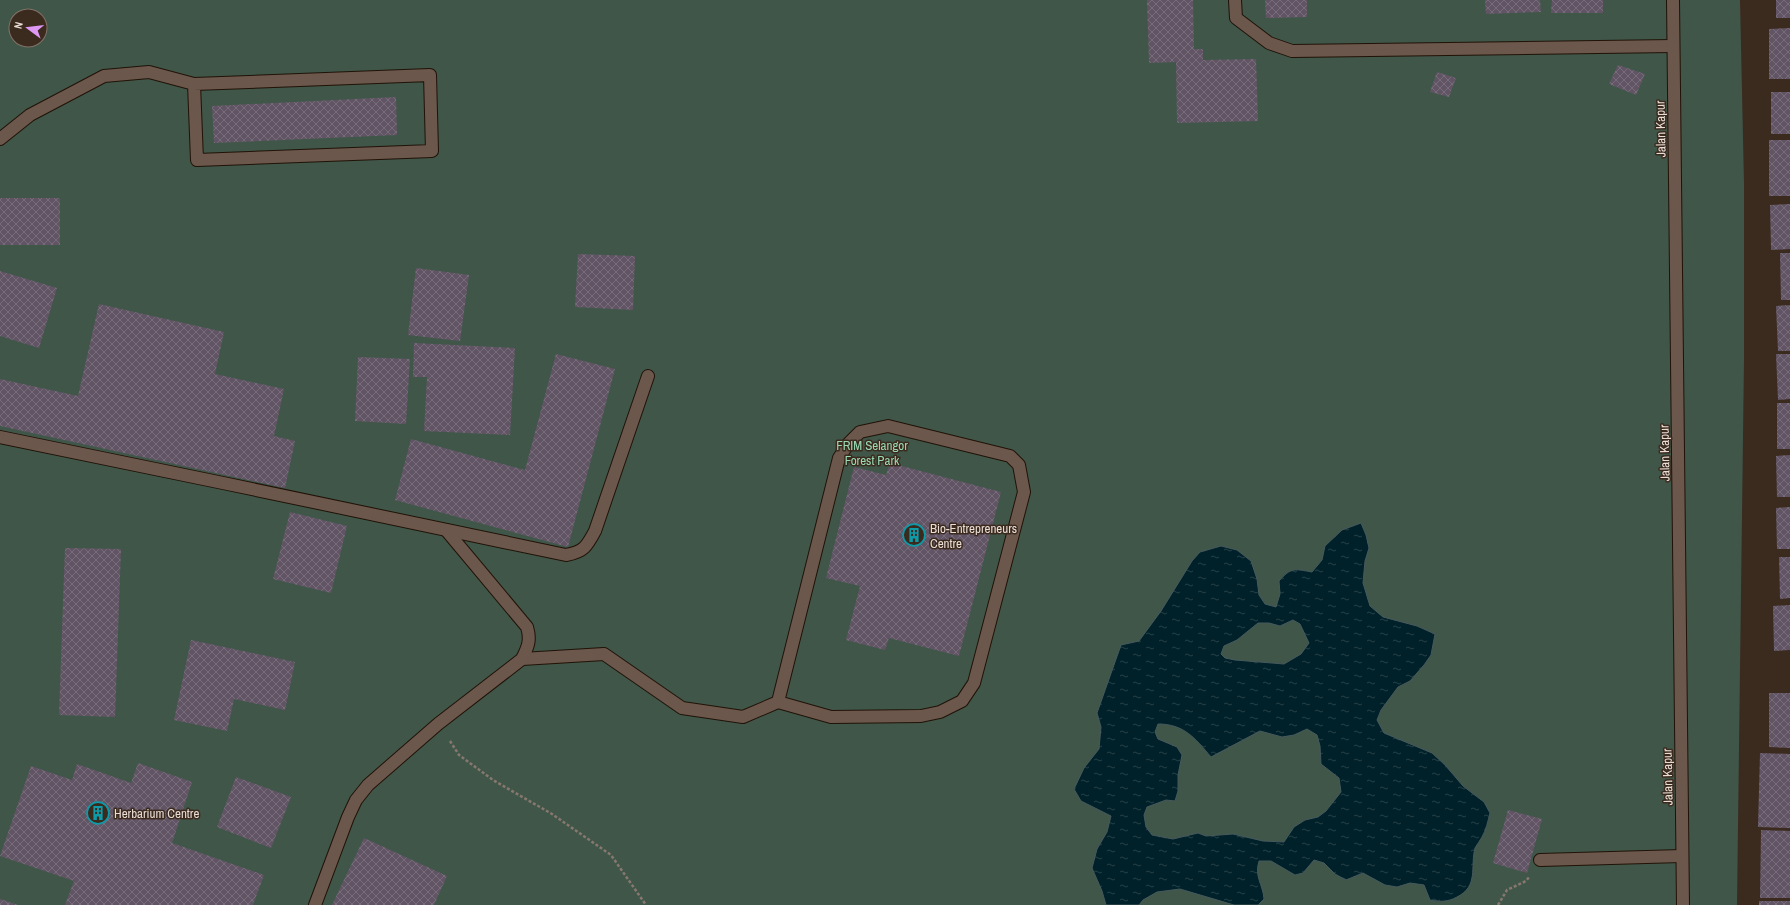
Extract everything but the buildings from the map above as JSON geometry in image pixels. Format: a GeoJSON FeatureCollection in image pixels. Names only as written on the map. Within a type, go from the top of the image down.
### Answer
{"type":"FeatureCollection","features":[{"type":"Feature","properties":{"kind":"street"},"geometry":{"type":"LineString","coordinates":[[1235,0],[1236,18],[1269,43],[1292,51],[1673,46]]}},
{"type":"Feature","properties":{"kind":"street","name":"Jalan Kapur"},"geometry":{"type":"LineString","coordinates":[[1673,0],[1683,905]]}},
{"type":"Feature","properties":{"kind":"street"},"geometry":{"type":"LineString","coordinates":[[0,139],[30,115],[104,76],[149,72],[194,84],[430,75],[432,151],[197,160],[194,84]]}},
{"type":"Feature","properties":{"kind":"street"},"geometry":{"type":"LineString","coordinates":[[0,437],[566,556],[578,554],[588,545],[595,531],[648,376]]}},
{"type":"Feature","properties":{"kind":"street"},"geometry":{"type":"LineString","coordinates":[[522,659],[604,654],[682,708],[743,717],[778,702],[831,717],[868,718],[921,716],[940,712],[962,701],[974,683],[1024,492],[1019,465],[1010,456],[888,426],[860,432],[848,444],[839,458],[778,702]]}},
{"type":"Feature","properties":{"kind":"street"},"geometry":{"type":"LineString","coordinates":[[314,905],[348,817],[356,800],[368,785],[438,724],[522,659],[527,649],[530,638],[526,627],[446,530]]}},
{"type":"Feature","properties":{"kind":"street"},"geometry":{"type":"LineString","coordinates":[[1540,860],[1682,856]]}},
{"type":"Feature","properties":{"kind":"path"},"geometry":{"type":"LineString","coordinates":[[438,724],[459,755],[494,780],[552,814],[611,855],[646,905]]}},
{"type":"Feature","properties":{"kind":"path"},"geometry":{"type":"LineString","coordinates":[[1498,905],[1507,890],[1526,882],[1540,860]]}},
{"type":"Feature","properties":{"kind":"green space","name":"FRIM Selangor Forest Park"},"geometry":{"type":"Polygon","coordinates":[[[0,0],[1740,0],[1744,184],[1744,359],[1737,905],[0,905],[0,0]]]}},
{"type":"Feature","properties":{"kind":"water"},"geometry":{"type":"Polygon","coordinates":[[[1361,523],[1366,535],[1369,548],[1365,561],[1363,583],[1370,606],[1383,617],[1417,626],[1435,634],[1431,655],[1410,681],[1398,687],[1381,710],[1377,720],[1384,733],[1432,753],[1445,765],[1463,786],[1484,802],[1490,813],[1485,831],[1475,848],[1471,882],[1468,887],[1464,893],[1454,899],[1434,901],[1430,900],[1424,885],[1410,883],[1397,887],[1385,885],[1363,873],[1346,880],[1335,874],[1324,863],[1314,860],[1303,873],[1295,875],[1271,861],[1259,861],[1258,876],[1264,899],[1258,905],[1234,905],[1180,889],[1157,892],[1143,900],[1139,905],[1106,905],[1102,891],[1092,868],[1097,849],[1107,832],[1111,816],[1081,801],[1074,789],[1084,768],[1099,749],[1101,727],[1097,713],[1121,645],[1139,641],[1161,611],[1192,561],[1200,552],[1221,546],[1237,550],[1251,561],[1257,579],[1259,595],[1265,604],[1276,607],[1280,594],[1279,581],[1290,571],[1301,570],[1312,572],[1322,560],[1325,546],[1342,530],[1361,523]],[[1293,620],[1280,626],[1269,623],[1258,623],[1237,640],[1224,646],[1221,654],[1225,658],[1235,660],[1284,664],[1301,654],[1309,643],[1300,624],[1293,620]],[[1158,724],[1155,732],[1158,739],[1177,747],[1182,755],[1178,775],[1178,791],[1175,801],[1166,800],[1147,807],[1144,815],[1146,827],[1152,835],[1173,839],[1198,833],[1206,836],[1233,834],[1263,841],[1284,842],[1294,827],[1305,820],[1318,817],[1326,811],[1341,792],[1339,778],[1321,764],[1320,746],[1317,735],[1307,729],[1294,735],[1282,737],[1260,731],[1211,757],[1194,738],[1182,729],[1175,726],[1158,724]]]}},
{"type":"Feature","properties":{"kind":"place","name":"Bio-Entrepreneurs Centre"},"geometry":{"type":"Point","coordinates":[914,535]}},
{"type":"Feature","properties":{"kind":"place","name":"Herbarium Centre"},"geometry":{"type":"Point","coordinates":[98,813]}}]}
